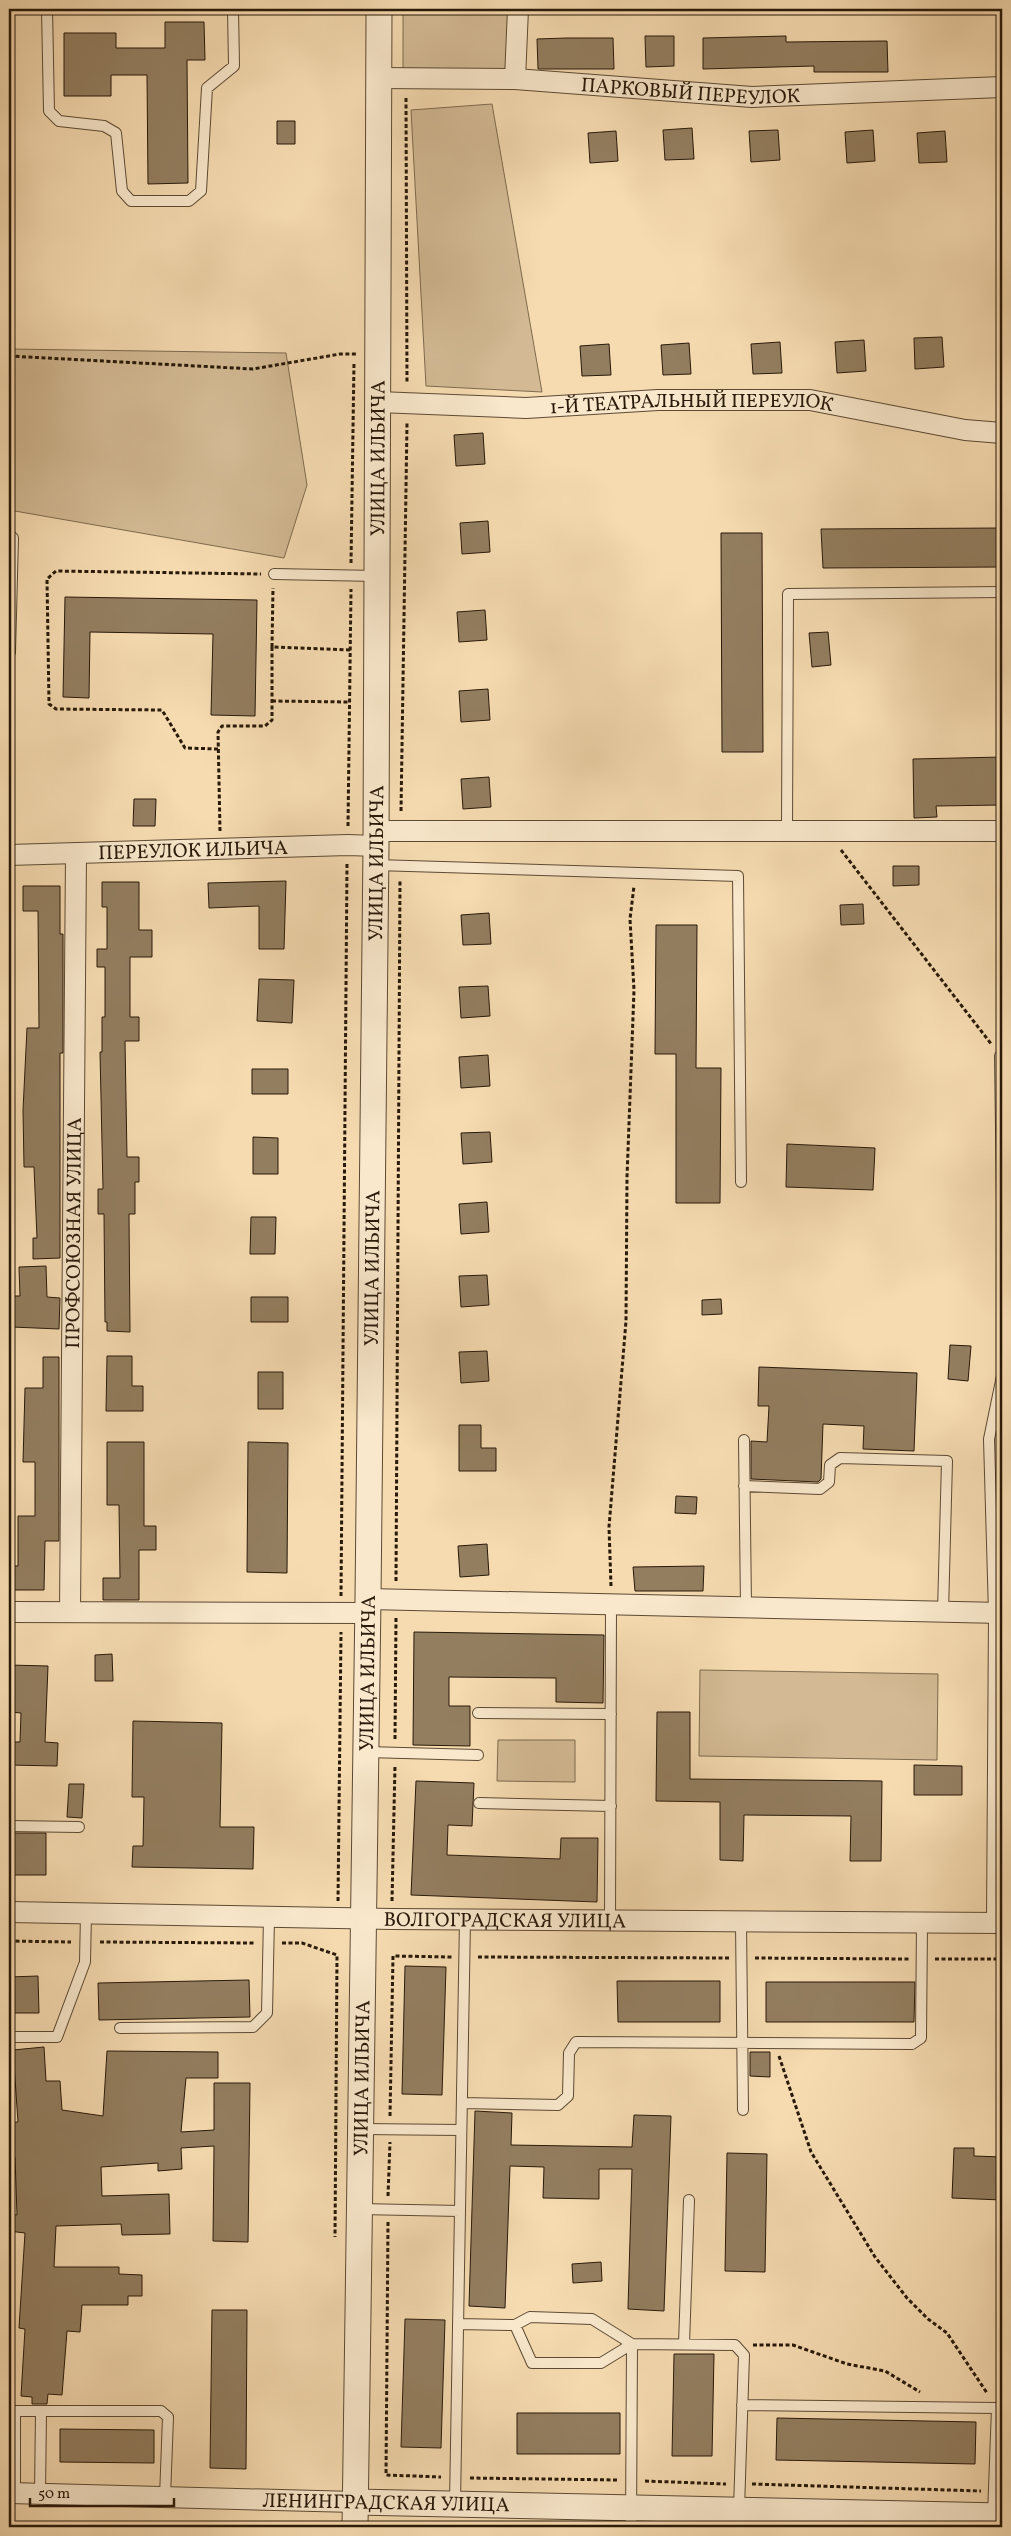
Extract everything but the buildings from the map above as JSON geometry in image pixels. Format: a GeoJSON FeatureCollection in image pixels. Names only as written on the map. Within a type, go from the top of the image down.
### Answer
{"type":"FeatureCollection","features":[{"type":"Feature","properties":{"kind":"street","name":"УЛИЦА ИЛЬИЧА"},"geometry":{"type":"LineString","coordinates":[[355,2527],[368,1606],[378,402],[366,353],[379,78],[379,9]]}},
{"type":"Feature","properties":{"kind":"street"},"geometry":{"type":"LineString","coordinates":[[515,80],[518,9]]}},
{"type":"Feature","properties":{"kind":"street","name":"ПАРКОВЫЙ ПЕРЕУЛОК"},"geometry":{"type":"LineString","coordinates":[[379,78],[515,80],[752,97],[1002,87]]}},
{"type":"Feature","properties":{"kind":"street","name":"1-Й ТЕАТРАЛЬНЫЙ ПЕРЕУЛОК"},"geometry":{"type":"LineString","coordinates":[[378,402],[526,408],[658,400],[810,400],[965,430],[1002,433]]}},
{"type":"Feature","properties":{"kind":"street","name":"ПЕРЕУЛОК ИЛЬИЧА"},"geometry":{"type":"LineString","coordinates":[[9,855],[348,845],[375,847],[401,831],[1002,831]]}},
{"type":"Feature","properties":{"kind":"street","name":"ПРОФСОЮЗНАЯ УЛИЦА"},"geometry":{"type":"LineString","coordinates":[[70,1612],[76,854]]}},
{"type":"Feature","properties":{"kind":"street"},"geometry":{"type":"LineString","coordinates":[[9,1612],[341,1613],[396,1599],[998,1613]]}},
{"type":"Feature","properties":{"kind":"street","name":"ВОЛГОГРАДСКАЯ УЛИЦА"},"geometry":{"type":"LineString","coordinates":[[9,1912],[269,1917],[997,1923]]}},
{"type":"Feature","properties":{"kind":"street","name":"ЛЕНИНГРАДСКАЯ УЛИЦА"},"geometry":{"type":"LineString","coordinates":[[12,2493],[455,2504],[631,2517],[739,2509],[922,2520],[998,2515]]}},
{"type":"Feature","properties":{"kind":"lane"},"geometry":{"type":"LineString","coordinates":[[47,9],[49,111],[59,121],[104,126],[116,133],[122,191],[131,201],[189,201],[201,191],[207,88],[234,66],[233,9]]}},
{"type":"Feature","properties":{"kind":"lane"},"geometry":{"type":"LineString","coordinates":[[9,534],[13,538],[10,652]]}},
{"type":"Feature","properties":{"kind":"lane"},"geometry":{"type":"LineString","coordinates":[[274,574],[377,576]]}},
{"type":"Feature","properties":{"kind":"lane"},"geometry":{"type":"LineString","coordinates":[[787,830],[788,594],[1002,592]]}},
{"type":"Feature","properties":{"kind":"lane"},"geometry":{"type":"LineString","coordinates":[[375,847],[400,866],[738,876],[740,1182]]}},
{"type":"Feature","properties":{"kind":"lane"},"geometry":{"type":"LineString","coordinates":[[1000,1056],[1002,1200]]}},
{"type":"Feature","properties":{"kind":"lane"},"geometry":{"type":"LineString","coordinates":[[997,1923],[998,1613],[989,1439],[1002,1376]]}},
{"type":"Feature","properties":{"kind":"lane"},"geometry":{"type":"LineString","coordinates":[[744,1440],[746,1607]]}},
{"type":"Feature","properties":{"kind":"lane"},"geometry":{"type":"LineString","coordinates":[[744,1486],[820,1489],[828,1482],[830,1464],[840,1458],[947,1461],[943,1612]]}},
{"type":"Feature","properties":{"kind":"lane"},"geometry":{"type":"LineString","coordinates":[[610,1920],[611,1604]]}},
{"type":"Feature","properties":{"kind":"lane"},"geometry":{"type":"LineString","coordinates":[[478,1712],[611,1714]]}},
{"type":"Feature","properties":{"kind":"lane"},"geometry":{"type":"LineString","coordinates":[[366,1752],[478,1755]]}},
{"type":"Feature","properties":{"kind":"lane"},"geometry":{"type":"LineString","coordinates":[[479,1803],[611,1806]]}},
{"type":"Feature","properties":{"kind":"lane"},"geometry":{"type":"LineString","coordinates":[[9,1826],[78,1827]]}},
{"type":"Feature","properties":{"kind":"lane"},"geometry":{"type":"LineString","coordinates":[[9,2037],[57,2037],[85,1962],[86,1913]]}},
{"type":"Feature","properties":{"kind":"lane"},"geometry":{"type":"LineString","coordinates":[[120,2028],[253,2027],[267,2013],[269,1917]]}},
{"type":"Feature","properties":{"kind":"lane"},"geometry":{"type":"LineString","coordinates":[[455,2504],[465,1919]]}},
{"type":"Feature","properties":{"kind":"lane"},"geometry":{"type":"LineString","coordinates":[[741,1921],[743,2110]]}},
{"type":"Feature","properties":{"kind":"lane"},"geometry":{"type":"LineString","coordinates":[[462,2103],[558,2106],[568,2096],[569,2053],[576,2042],[912,2044],[921,2038],[922,1923]]}},
{"type":"Feature","properties":{"kind":"lane"},"geometry":{"type":"LineString","coordinates":[[360,2128],[461,2130]]}},
{"type":"Feature","properties":{"kind":"lane"},"geometry":{"type":"LineString","coordinates":[[684,2344],[689,2200]]}},
{"type":"Feature","properties":{"kind":"lane"},"geometry":{"type":"LineString","coordinates":[[359,2209],[460,2210]]}},
{"type":"Feature","properties":{"kind":"lane"},"geometry":{"type":"LineString","coordinates":[[458,2324],[515,2325],[530,2317],[592,2319],[632,2344]]}},
{"type":"Feature","properties":{"kind":"lane"},"geometry":{"type":"LineString","coordinates":[[515,2325],[532,2363],[601,2363],[632,2344],[735,2345],[744,2355],[739,2509]]}},
{"type":"Feature","properties":{"kind":"lane"},"geometry":{"type":"LineString","coordinates":[[631,2517],[632,2344]]}},
{"type":"Feature","properties":{"kind":"lane"},"geometry":{"type":"LineString","coordinates":[[742,2405],[999,2407],[998,2515]]}},
{"type":"Feature","properties":{"kind":"lane"},"geometry":{"type":"LineString","coordinates":[[12,2493],[12,2410],[162,2411],[168,2417],[165,2497]]}},
{"type":"Feature","properties":{"kind":"lane"},"geometry":{"type":"LineString","coordinates":[[40,2494],[42,2411]]}},
{"type":"Feature","properties":{"kind":"path"},"geometry":{"type":"LineString","coordinates":[[401,831],[407,403],[406,78]]}},
{"type":"Feature","properties":{"kind":"path"},"geometry":{"type":"LineString","coordinates":[[354,344],[366,353]]}},
{"type":"Feature","properties":{"kind":"path"},"geometry":{"type":"LineString","coordinates":[[9,356],[253,369],[340,354],[366,353]]}},
{"type":"Feature","properties":{"kind":"path"},"geometry":{"type":"LineString","coordinates":[[338,1902],[351,576],[366,353]]}},
{"type":"Feature","properties":{"kind":"path"},"geometry":{"type":"LineString","coordinates":[[218,749],[185,748],[162,710],[56,709],[49,704],[48,579],[56,571],[274,574],[272,720],[265,726],[222,726],[218,732],[221,849]]}},
{"type":"Feature","properties":{"kind":"path"},"geometry":{"type":"LineString","coordinates":[[272,648],[350,650]]}},
{"type":"Feature","properties":{"kind":"path"},"geometry":{"type":"LineString","coordinates":[[272,701],[350,702]]}},
{"type":"Feature","properties":{"kind":"path"},"geometry":{"type":"LineString","coordinates":[[826,830],[1000,1056]]}},
{"type":"Feature","properties":{"kind":"path"},"geometry":{"type":"LineString","coordinates":[[392,1902],[395,1753],[400,866]]}},
{"type":"Feature","properties":{"kind":"path"},"geometry":{"type":"LineString","coordinates":[[611,1604],[609,1527],[626,1321],[627,1177],[634,990],[630,918],[636,873]]}},
{"type":"Feature","properties":{"kind":"path"},"geometry":{"type":"LineString","coordinates":[[9,1941],[263,1943]]}},
{"type":"Feature","properties":{"kind":"path"},"geometry":{"type":"LineString","coordinates":[[272,1943],[302,1943],[337,1955]]}},
{"type":"Feature","properties":{"kind":"path"},"geometry":{"type":"LineString","coordinates":[[393,1956],[1002,1959]]}},
{"type":"Feature","properties":{"kind":"path"},"geometry":{"type":"LineString","coordinates":[[775,2043],[811,2152],[860,2233],[875,2257],[907,2298],[928,2319],[947,2333],[999,2407]]}},
{"type":"Feature","properties":{"kind":"path"},"geometry":{"type":"LineString","coordinates":[[735,2345],[792,2345],[847,2364],[885,2371],[947,2407]]}},
{"type":"Feature","properties":{"kind":"shaded area"},"geometry":{"type":"Polygon","coordinates":[[[403,9],[514,9],[510,70],[403,71],[403,9]]]}},
{"type":"Feature","properties":{"kind":"shaded area"},"geometry":{"type":"Polygon","coordinates":[[[492,104],[542,392],[426,386],[411,110],[492,104]]]}},
{"type":"Feature","properties":{"kind":"shaded area"},"geometry":{"type":"Polygon","coordinates":[[[9,349],[286,353],[307,485],[284,558],[9,510],[9,349]]]}},
{"type":"Feature","properties":{"kind":"shaded area"},"geometry":{"type":"Polygon","coordinates":[[[700,1670],[938,1674],[937,1760],[699,1756],[700,1670]]]}},
{"type":"Feature","properties":{"kind":"shaded area"},"geometry":{"type":"Polygon","coordinates":[[[498,1740],[575,1740],[575,1782],[497,1781],[498,1740]]]}}]}
